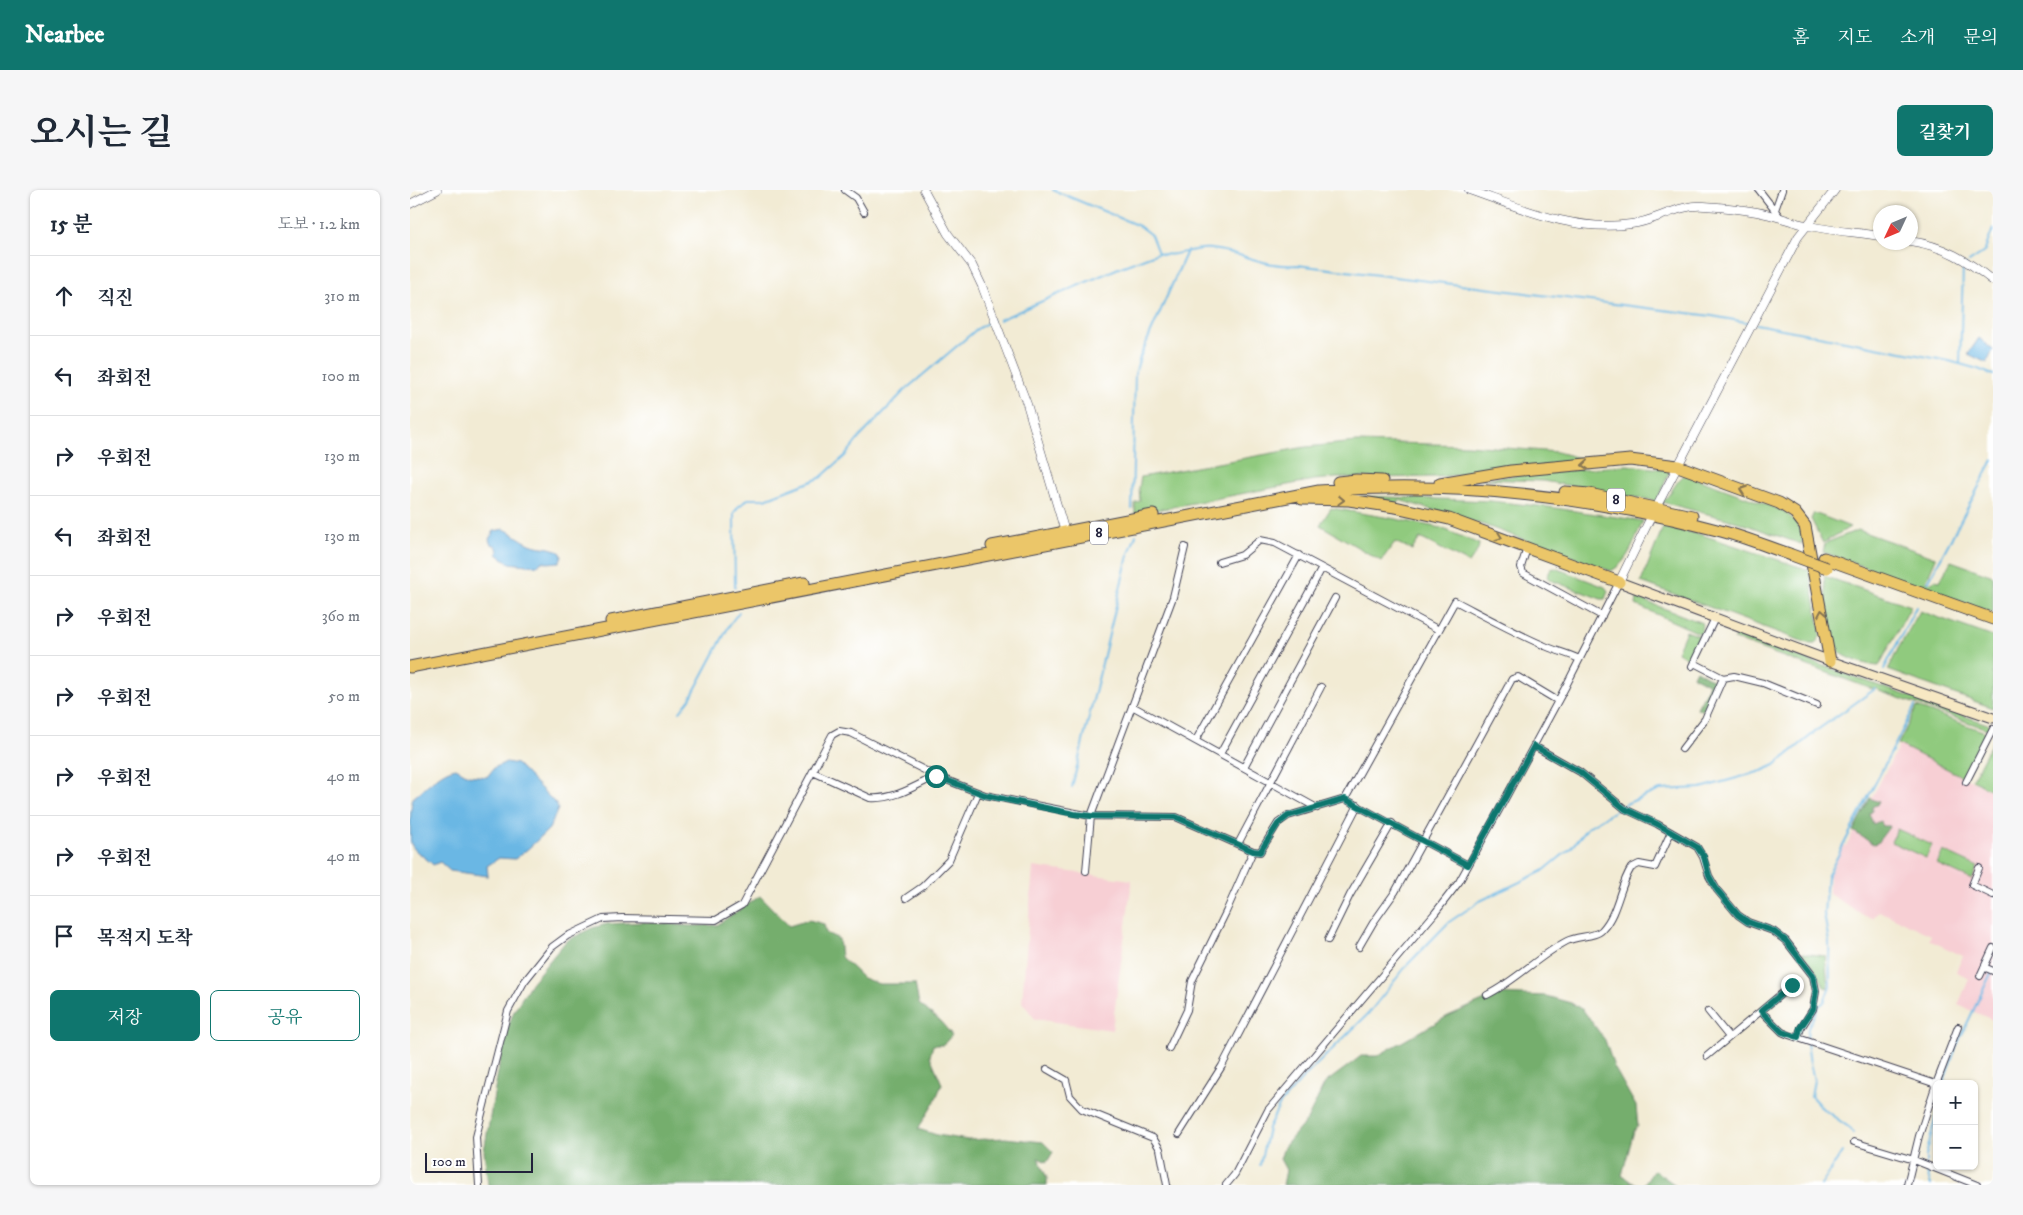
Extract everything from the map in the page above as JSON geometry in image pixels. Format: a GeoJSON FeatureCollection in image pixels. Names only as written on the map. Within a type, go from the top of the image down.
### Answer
{"type":"FeatureCollection","features":[{"type":"Feature","properties":{"kind":"highway"},"geometry":{"type":"LineString","coordinates":[[1440,483],[1512,471],[1630,460],[1678,466],[1780,503],[1795,513],[1805,526],[1830,661]]}},
{"type":"Feature","properties":{"kind":"highway","name":"8"},"geometry":{"type":"LineString","coordinates":[[410,660],[1273,491],[1356,480],[1532,488],[1589,494],[1662,509],[1719,523],[1788,550],[1993,619]]}},
{"type":"Feature","properties":{"kind":"highway","name":"8"},"geometry":{"type":"LineString","coordinates":[[410,667],[1318,491],[1355,488],[1470,490],[1534,495],[1589,502],[1701,526],[1788,550]]}},
{"type":"Feature","properties":{"kind":"highway"},"geometry":{"type":"LineString","coordinates":[[1275,498],[1348,500],[1395,507],[1449,519],[1619,582]]}},
{"type":"Feature","properties":{"kind":"highway","name":"8"},"geometry":{"type":"LineString","coordinates":[[1826,563],[1993,628]]}},
{"type":"Feature","properties":{"kind":"main road"},"geometry":{"type":"LineString","coordinates":[[1619,582],[1830,661],[1993,718]]}},
{"type":"Feature","properties":{"kind":"street"},"geometry":{"type":"LineString","coordinates":[[410,204],[438,190]]}},
{"type":"Feature","properties":{"kind":"street"},"geometry":{"type":"LineString","coordinates":[[845,190],[856,198],[864,212]]}},
{"type":"Feature","properties":{"kind":"street"},"geometry":{"type":"LineString","coordinates":[[924,190],[948,234],[972,265],[982,286],[1027,404],[1065,532]]}},
{"type":"Feature","properties":{"kind":"street"},"geometry":{"type":"LineString","coordinates":[[1469,190],[1508,205],[1559,220],[1590,226],[1612,227],[1634,224],[1686,206],[1703,206],[1756,212],[1805,225],[1873,235]]}},
{"type":"Feature","properties":{"kind":"street"},"geometry":{"type":"LineString","coordinates":[[1759,190],[1780,217]]}},
{"type":"Feature","properties":{"kind":"street"},"geometry":{"type":"LineString","coordinates":[[1775,210],[1782,190]]}},
{"type":"Feature","properties":{"kind":"street"},"geometry":{"type":"LineString","coordinates":[[1659,502],[1748,329],[1805,225],[1835,190]]}},
{"type":"Feature","properties":{"kind":"street"},"geometry":{"type":"LineString","coordinates":[[1918,242],[1930,244],[1947,251],[1970,263],[1993,281]]}},
{"type":"Feature","properties":{"kind":"street"},"geometry":{"type":"LineString","coordinates":[[1226,1185],[1235,1174],[1268,1110],[1435,913],[1468,865],[1558,701],[1650,519]]}},
{"type":"Feature","properties":{"kind":"street"},"geometry":{"type":"LineString","coordinates":[[1219,562],[1242,555],[1260,540],[1275,543],[1439,630]]}},
{"type":"Feature","properties":{"kind":"street"},"geometry":{"type":"LineString","coordinates":[[1086,871],[1091,816],[1173,597],[1185,547]]}},
{"type":"Feature","properties":{"kind":"street"},"geometry":{"type":"LineString","coordinates":[[1528,548],[1521,568],[1523,573],[1602,616]]}},
{"type":"Feature","properties":{"kind":"street"},"geometry":{"type":"LineString","coordinates":[[1196,740],[1299,555]]}},
{"type":"Feature","properties":{"kind":"street"},"geometry":{"type":"LineString","coordinates":[[1220,754],[1322,568]]}},
{"type":"Feature","properties":{"kind":"street"},"geometry":{"type":"LineString","coordinates":[[1244,766],[1335,598]]}},
{"type":"Feature","properties":{"kind":"street"},"geometry":{"type":"LineString","coordinates":[[479,1185],[476,1137],[503,1029],[514,998],[547,954],[567,936],[603,919],[716,920],[742,905],[832,735],[839,731],[851,733],[936,776],[978,793],[1091,816],[1176,817],[1253,851],[1260,852],[1278,824],[1288,816],[1345,799],[1456,601],[1552,650],[1570,654],[1579,659]]}},
{"type":"Feature","properties":{"kind":"street"},"geometry":{"type":"LineString","coordinates":[[1715,618],[1693,665],[1723,678],[1734,676],[1763,683],[1817,705]]}},
{"type":"Feature","properties":{"kind":"street"},"geometry":{"type":"LineString","coordinates":[[1359,947],[1395,892],[1512,680],[1518,677],[1558,701]]}},
{"type":"Feature","properties":{"kind":"street"},"geometry":{"type":"LineString","coordinates":[[1682,749],[1704,718],[1723,678]]}},
{"type":"Feature","properties":{"kind":"street"},"geometry":{"type":"LineString","coordinates":[[1238,844],[1322,687]]}},
{"type":"Feature","properties":{"kind":"street"},"geometry":{"type":"LineString","coordinates":[[1132,706],[1244,766],[1317,808]]}},
{"type":"Feature","properties":{"kind":"street"},"geometry":{"type":"LineString","coordinates":[[1966,782],[1993,730]]}},
{"type":"Feature","properties":{"kind":"street"},"geometry":{"type":"LineString","coordinates":[[1534,746],[1580,772],[1623,807],[1697,847],[1704,857],[1709,876],[1717,890],[1738,915],[1748,922],[1773,931],[1786,941],[1813,976],[1816,991],[1813,1009],[1800,1028],[1798,1037]]}},
{"type":"Feature","properties":{"kind":"street"},"geometry":{"type":"LineString","coordinates":[[813,772],[870,798],[879,799],[896,796],[936,776]]}},
{"type":"Feature","properties":{"kind":"street"},"geometry":{"type":"LineString","coordinates":[[906,898],[922,887],[949,860],[978,793]]}},
{"type":"Feature","properties":{"kind":"street"},"geometry":{"type":"LineString","coordinates":[[1345,799],[1468,865]]}},
{"type":"Feature","properties":{"kind":"street"},"geometry":{"type":"LineString","coordinates":[[1179,1134],[1222,1066],[1358,806]]}},
{"type":"Feature","properties":{"kind":"street"},"geometry":{"type":"LineString","coordinates":[[1328,940],[1350,895],[1392,824]]}},
{"type":"Feature","properties":{"kind":"street"},"geometry":{"type":"LineString","coordinates":[[1487,994],[1502,988],[1546,953],[1565,942],[1580,936],[1596,935],[1601,932],[1613,912],[1631,868],[1639,864],[1654,867],[1671,832]]}},
{"type":"Feature","properties":{"kind":"street"},"geometry":{"type":"LineString","coordinates":[[1169,1048],[1187,1010],[1192,981],[1253,851]]}},
{"type":"Feature","properties":{"kind":"street"},"geometry":{"type":"LineString","coordinates":[[1979,868],[1972,885],[1993,895]]}},
{"type":"Feature","properties":{"kind":"street"},"geometry":{"type":"LineString","coordinates":[[1980,976],[1989,969],[1993,948]]}},
{"type":"Feature","properties":{"kind":"street"},"geometry":{"type":"LineString","coordinates":[[1707,1056],[1792,985]]}},
{"type":"Feature","properties":{"kind":"street"},"geometry":{"type":"LineString","coordinates":[[1708,1011],[1730,1038]]}},
{"type":"Feature","properties":{"kind":"street"},"geometry":{"type":"LineString","coordinates":[[1761,1011],[1782,1032],[1933,1083]]}},
{"type":"Feature","properties":{"kind":"street"},"geometry":{"type":"LineString","coordinates":[[1938,1080],[1958,1027]]}},
{"type":"Feature","properties":{"kind":"street"},"geometry":{"type":"LineString","coordinates":[[1047,1069],[1066,1080],[1070,1096],[1082,1109],[1153,1138],[1160,1149],[1167,1185]]}},
{"type":"Feature","properties":{"kind":"street"},"geometry":{"type":"LineString","coordinates":[[1908,1185],[1919,1136],[1933,1093]]}},
{"type":"Feature","properties":{"kind":"street"},"geometry":{"type":"LineString","coordinates":[[1854,1142],[1914,1160],[1977,1185]]}},
{"type":"Feature","properties":{"kind":"shaded area"},"geometry":{"type":"Polygon","coordinates":[[[1900,744],[1993,792],[1993,1020],[1958,1005],[1969,979],[1956,971],[1963,956],[1929,940],[1931,935],[1879,911],[1873,918],[1865,916],[1829,894],[1829,876],[1900,744]]]}},
{"type":"Feature","properties":{"kind":"shaded area"},"geometry":{"type":"Polygon","coordinates":[[[1033,867],[1132,880],[1112,1030],[1035,1019],[1022,1002],[1033,867]]]}},
{"type":"Feature","properties":{"kind":"green space"},"geometry":{"type":"Polygon","coordinates":[[[1357,442],[1467,445],[1557,452],[1591,461],[1437,477],[1314,480],[1135,514],[1135,503],[1140,501],[1139,488],[1141,477],[1306,447],[1357,442]]]}},
{"type":"Feature","properties":{"kind":"green space"},"geometry":{"type":"Polygon","coordinates":[[[1627,465],[1670,470],[1657,501],[1543,481],[1481,479],[1627,465]]]}},
{"type":"Feature","properties":{"kind":"green space"},"geometry":{"type":"Polygon","coordinates":[[[1686,475],[1784,511],[1796,523],[1802,533],[1804,537],[1801,544],[1738,522],[1662,502],[1680,479],[1686,475]]]}},
{"type":"Feature","properties":{"kind":"green space"},"geometry":{"type":"Polygon","coordinates":[[[1359,496],[1490,501],[1548,507],[1643,521],[1627,556],[1611,571],[1484,525],[1399,500],[1399,503],[1359,496]]]}},
{"type":"Feature","properties":{"kind":"green space"},"geometry":{"type":"Polygon","coordinates":[[[1331,508],[1441,528],[1479,544],[1478,550],[1469,563],[1420,538],[1412,550],[1395,542],[1381,561],[1320,525],[1331,508]]]}},
{"type":"Feature","properties":{"kind":"green space"},"geometry":{"type":"Polygon","coordinates":[[[1814,513],[1850,527],[1823,543],[1811,519],[1814,513]]]}},
{"type":"Feature","properties":{"kind":"green space"},"geometry":{"type":"Polygon","coordinates":[[[1663,527],[1699,534],[1809,570],[1821,635],[1815,644],[1810,644],[1641,582],[1663,527]]]}},
{"type":"Feature","properties":{"kind":"green space"},"geometry":{"type":"Polygon","coordinates":[[[1858,530],[1936,558],[1926,581],[1932,583],[1934,580],[1940,581],[1951,561],[1993,576],[1993,613],[1823,552],[1825,544],[1828,542],[1858,530]]]}},
{"type":"Feature","properties":{"kind":"green space"},"geometry":{"type":"Polygon","coordinates":[[[1555,568],[1605,587],[1608,591],[1605,599],[1550,580],[1547,577],[1551,569],[1555,568]]]}},
{"type":"Feature","properties":{"kind":"green space"},"geometry":{"type":"Polygon","coordinates":[[[1824,576],[1911,606],[1879,666],[1849,658],[1841,653],[1837,647],[1830,628],[1824,576]]]}},
{"type":"Feature","properties":{"kind":"green space"},"geometry":{"type":"Polygon","coordinates":[[[1637,598],[1702,623],[1701,634],[1636,605],[1637,598]]]}},
{"type":"Feature","properties":{"kind":"green space"},"geometry":{"type":"Polygon","coordinates":[[[1920,611],[1993,637],[1993,708],[1888,670],[1920,611]]]}},
{"type":"Feature","properties":{"kind":"green space"},"geometry":{"type":"Polygon","coordinates":[[[1686,631],[1700,636],[1689,659],[1677,652],[1686,631]]]}},
{"type":"Feature","properties":{"kind":"green space"},"geometry":{"type":"Polygon","coordinates":[[[1736,635],[1990,725],[1990,730],[1734,639],[1736,635]]]}},
{"type":"Feature","properties":{"kind":"green space"},"geometry":{"type":"Polygon","coordinates":[[[1696,670],[1718,683],[1703,711],[1697,708],[1709,685],[1693,676],[1696,670]]]}},
{"type":"Feature","properties":{"kind":"green space"},"geometry":{"type":"Polygon","coordinates":[[[1917,707],[1988,733],[1965,778],[1898,744],[1917,707]]]}},
{"type":"Feature","properties":{"kind":"green space"},"geometry":{"type":"Polygon","coordinates":[[[1993,740],[1993,791],[1972,780],[1993,740]]]}},
{"type":"Feature","properties":{"kind":"green space"},"geometry":{"type":"Polygon","coordinates":[[[1870,798],[1879,802],[1872,807],[1872,812],[1869,813],[1873,824],[1880,821],[1882,826],[1890,826],[1877,843],[1873,844],[1853,831],[1870,798]]]}},
{"type":"Feature","properties":{"kind":"green space"},"geometry":{"type":"Polygon","coordinates":[[[1897,829],[1932,845],[1926,858],[1891,842],[1897,829]]]}},
{"type":"Feature","properties":{"kind":"green space"},"geometry":{"type":"Polygon","coordinates":[[[1943,851],[1978,867],[1972,880],[1937,864],[1943,851]]]}},
{"type":"Feature","properties":{"kind":"green space"},"geometry":{"type":"Polygon","coordinates":[[[760,896],[789,926],[809,920],[824,924],[826,933],[839,939],[841,957],[863,978],[879,984],[915,984],[919,1004],[940,1021],[952,1035],[943,1045],[933,1045],[930,1056],[942,1084],[934,1103],[918,1129],[937,1135],[968,1140],[1005,1138],[1043,1142],[1053,1152],[1047,1162],[1038,1158],[1047,1178],[1047,1185],[488,1185],[484,1151],[504,1038],[514,1011],[531,983],[566,941],[592,928],[607,924],[644,922],[690,926],[717,925],[760,896]]]}},
{"type":"Feature","properties":{"kind":"green space"},"geometry":{"type":"Polygon","coordinates":[[[1802,953],[1825,956],[1828,988],[1824,987],[1817,972],[1802,953]]]}},
{"type":"Feature","properties":{"kind":"green space"},"geometry":{"type":"Polygon","coordinates":[[[1499,994],[1546,996],[1571,1003],[1583,1010],[1605,1040],[1614,1067],[1636,1106],[1638,1126],[1634,1131],[1622,1175],[1631,1182],[1641,1185],[1283,1185],[1286,1170],[1280,1159],[1284,1147],[1307,1120],[1325,1083],[1361,1056],[1377,1056],[1448,1016],[1499,994]]]}},
{"type":"Feature","properties":{"kind":"green space"},"geometry":{"type":"Polygon","coordinates":[[[1654,1170],[1674,1184],[1675,1185],[1643,1185],[1654,1170]]]}},
{"type":"Feature","properties":{"kind":"water"},"geometry":{"type":"Polygon","coordinates":[[[1979,338],[1993,350],[1987,363],[1968,354],[1979,338]]]}},
{"type":"Feature","properties":{"kind":"water"},"geometry":{"type":"Polygon","coordinates":[[[504,529],[530,544],[557,551],[561,553],[562,557],[559,562],[547,563],[544,561],[536,566],[509,563],[497,554],[496,546],[490,543],[489,539],[494,531],[504,529]]]}},
{"type":"Feature","properties":{"kind":"water"},"geometry":{"type":"Polygon","coordinates":[[[506,762],[517,764],[556,804],[558,809],[549,829],[515,859],[499,858],[487,866],[488,876],[450,871],[440,862],[433,865],[415,850],[411,844],[410,835],[411,807],[414,797],[436,778],[451,769],[456,768],[468,775],[487,777],[494,768],[506,762]]]}},
{"type":"Feature","properties":{"kind":"waterway"},"geometry":{"type":"LineString","coordinates":[[1053,190],[1139,226],[1151,235],[1158,253],[1177,254],[1198,249],[1211,249],[1274,264],[1297,265],[1712,316],[1751,323]]}},
{"type":"Feature","properties":{"kind":"waterway"},"geometry":{"type":"LineString","coordinates":[[1969,262],[1984,252],[1993,229]]}},
{"type":"Feature","properties":{"kind":"waterway"},"geometry":{"type":"LineString","coordinates":[[1132,509],[1135,374],[1140,357],[1187,251]]}},
{"type":"Feature","properties":{"kind":"waterway"},"geometry":{"type":"LineString","coordinates":[[999,320],[1158,253]]}},
{"type":"Feature","properties":{"kind":"waterway"},"geometry":{"type":"LineString","coordinates":[[1960,364],[1963,268],[1966,265]]}},
{"type":"Feature","properties":{"kind":"waterway"},"geometry":{"type":"LineString","coordinates":[[735,587],[734,513],[738,507],[748,499],[765,499],[820,478],[845,456],[860,437],[905,390],[977,329],[992,320]]}},
{"type":"Feature","properties":{"kind":"waterway"},"geometry":{"type":"LineString","coordinates":[[1756,324],[1949,361],[1993,375]]}},
{"type":"Feature","properties":{"kind":"waterway"},"geometry":{"type":"LineString","coordinates":[[1928,582],[1993,460]]}},
{"type":"Feature","properties":{"kind":"waterway"},"geometry":{"type":"LineString","coordinates":[[1072,787],[1128,556],[1136,535]]}},
{"type":"Feature","properties":{"kind":"waterway"},"geometry":{"type":"LineString","coordinates":[[1884,669],[1916,607]]}},
{"type":"Feature","properties":{"kind":"waterway"},"geometry":{"type":"LineString","coordinates":[[680,712],[690,699],[730,624],[739,612]]}},
{"type":"Feature","properties":{"kind":"waterway"},"geometry":{"type":"LineString","coordinates":[[1260,1165],[1268,1128],[1280,1104],[1301,1080],[1368,1014],[1408,964],[1449,922],[1480,901],[1543,871],[1570,849],[1588,827],[1628,803],[1660,790],[1701,788],[1762,771],[1775,765],[1820,728],[1875,689]]}},
{"type":"Feature","properties":{"kind":"waterway"},"geometry":{"type":"LineString","coordinates":[[1807,1038],[1808,1028],[1818,1007],[1824,1002],[1830,986],[1829,942],[1824,914],[1827,877],[1915,706]]}},
{"type":"Feature","properties":{"kind":"waterway"},"geometry":{"type":"LineString","coordinates":[[1944,1080],[1957,1045],[1992,971]]}},
{"type":"Feature","properties":{"kind":"waterway"},"geometry":{"type":"LineString","coordinates":[[1807,1043],[1814,1080],[1811,1096],[1823,1109],[1850,1128],[1853,1133]]}},
{"type":"Feature","properties":{"kind":"waterway"},"geometry":{"type":"LineString","coordinates":[[1931,1185],[1926,1170],[1926,1156],[1934,1125]]}},
{"type":"Feature","properties":{"kind":"waterway"},"geometry":{"type":"LineString","coordinates":[[1821,1185],[1842,1152]]}},
{"type":"Feature","properties":{"kind":"route"},"geometry":{"type":"LineString","coordinates":[[936,776],[985,795],[1074,814],[1176,817],[1253,851],[1260,852],[1278,824],[1288,816],[1345,799],[1468,865],[1534,746],[1580,772],[1625,809],[1657,824],[1697,847],[1704,857],[1709,876],[1717,890],[1738,915],[1748,922],[1773,931],[1797,953],[1813,976],[1816,991],[1813,1009],[1800,1028],[1798,1037],[1782,1032],[1761,1011],[1792,985]]}}]}
